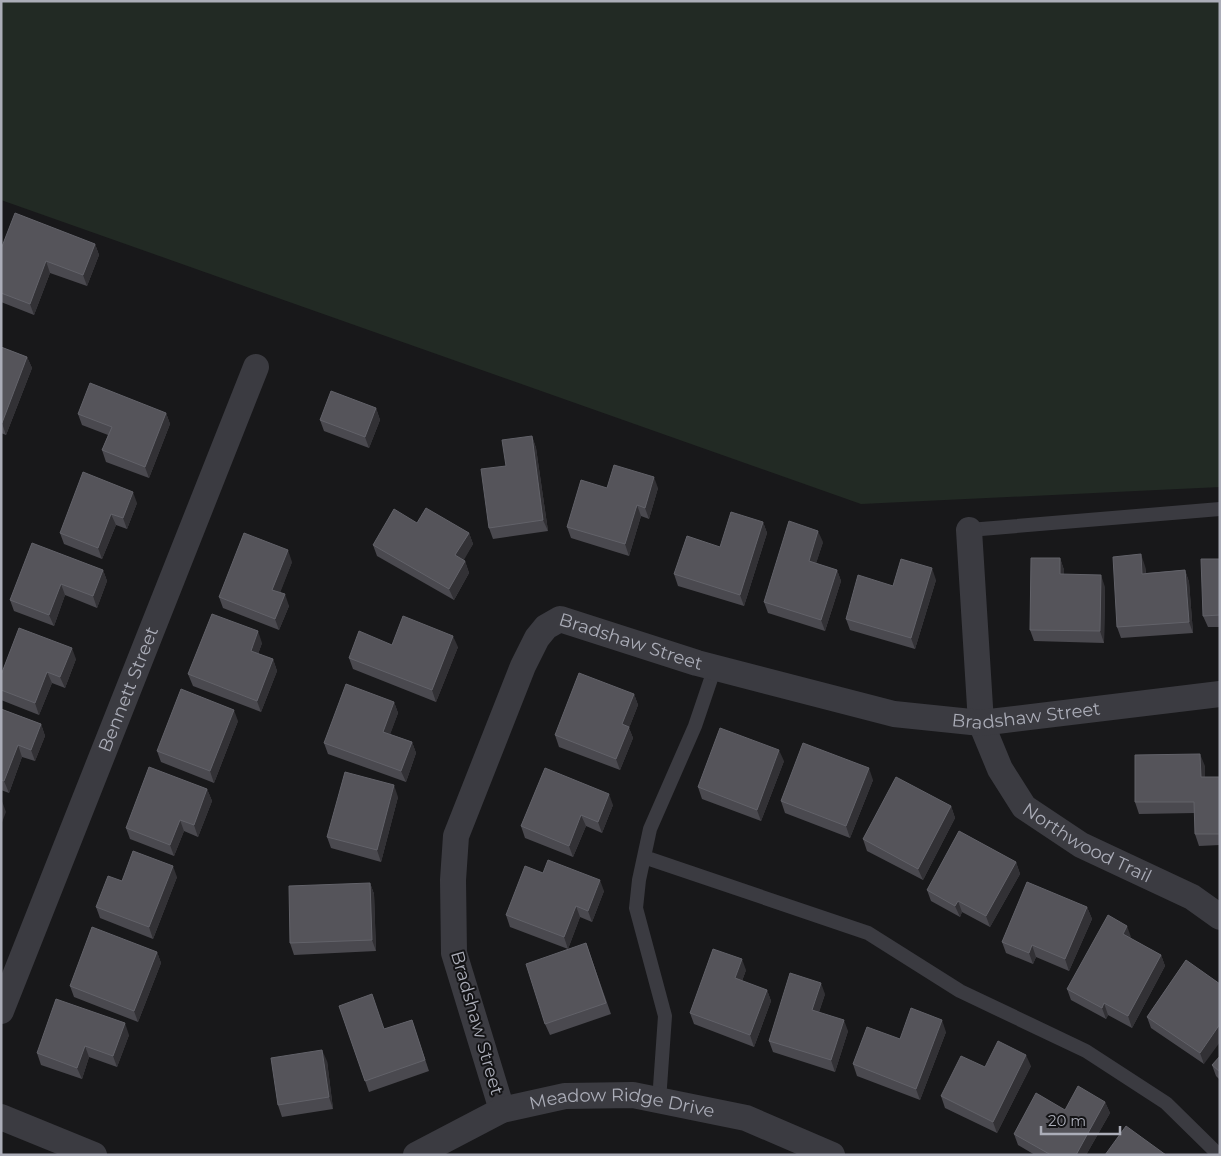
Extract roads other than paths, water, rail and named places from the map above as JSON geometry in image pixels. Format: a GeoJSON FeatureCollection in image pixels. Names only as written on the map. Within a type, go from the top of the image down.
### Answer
{"type":"FeatureCollection","features":[{"type":"Feature","properties":{"kind":"street","name":"Bennett Street"},"geometry":{"type":"LineString","coordinates":[[1,1011],[256,367]]}},
{"type":"Feature","properties":{"kind":"street","name":"Northwood Trail"},"geometry":{"type":"LineString","coordinates":[[969,530],[982,723],[1000,769],[1024,807],[1081,845],[1215,909]]}},
{"type":"Feature","properties":{"kind":"street","name":"Bradshaw Street"},"geometry":{"type":"LineString","coordinates":[[502,1110],[454,953],[453,880],[456,836],[530,652],[537,638],[546,627],[560,619],[715,667],[894,714],[982,723],[1220,694]]}},
{"type":"Feature","properties":{"kind":"street","name":"Meadow Ridge Drive"},"geometry":{"type":"LineString","coordinates":[[416,1155],[502,1110],[565,1096],[633,1096],[746,1118],[832,1155]]}},
{"type":"Feature","properties":{"kind":"street"},"geometry":{"type":"LineString","coordinates":[[1,1117],[94,1155]]}},
{"type":"Feature","properties":{"kind":"lane"},"geometry":{"type":"LineString","coordinates":[[969,530],[1220,509]]}},
{"type":"Feature","properties":{"kind":"lane"},"geometry":{"type":"LineString","coordinates":[[659,1101],[665,1016],[636,908],[639,880],[650,829],[695,726],[715,667]]}},
{"type":"Feature","properties":{"kind":"lane"},"geometry":{"type":"LineString","coordinates":[[644,858],[868,933],[960,991],[1094,1056],[1166,1103],[1219,1155]]}}]}
